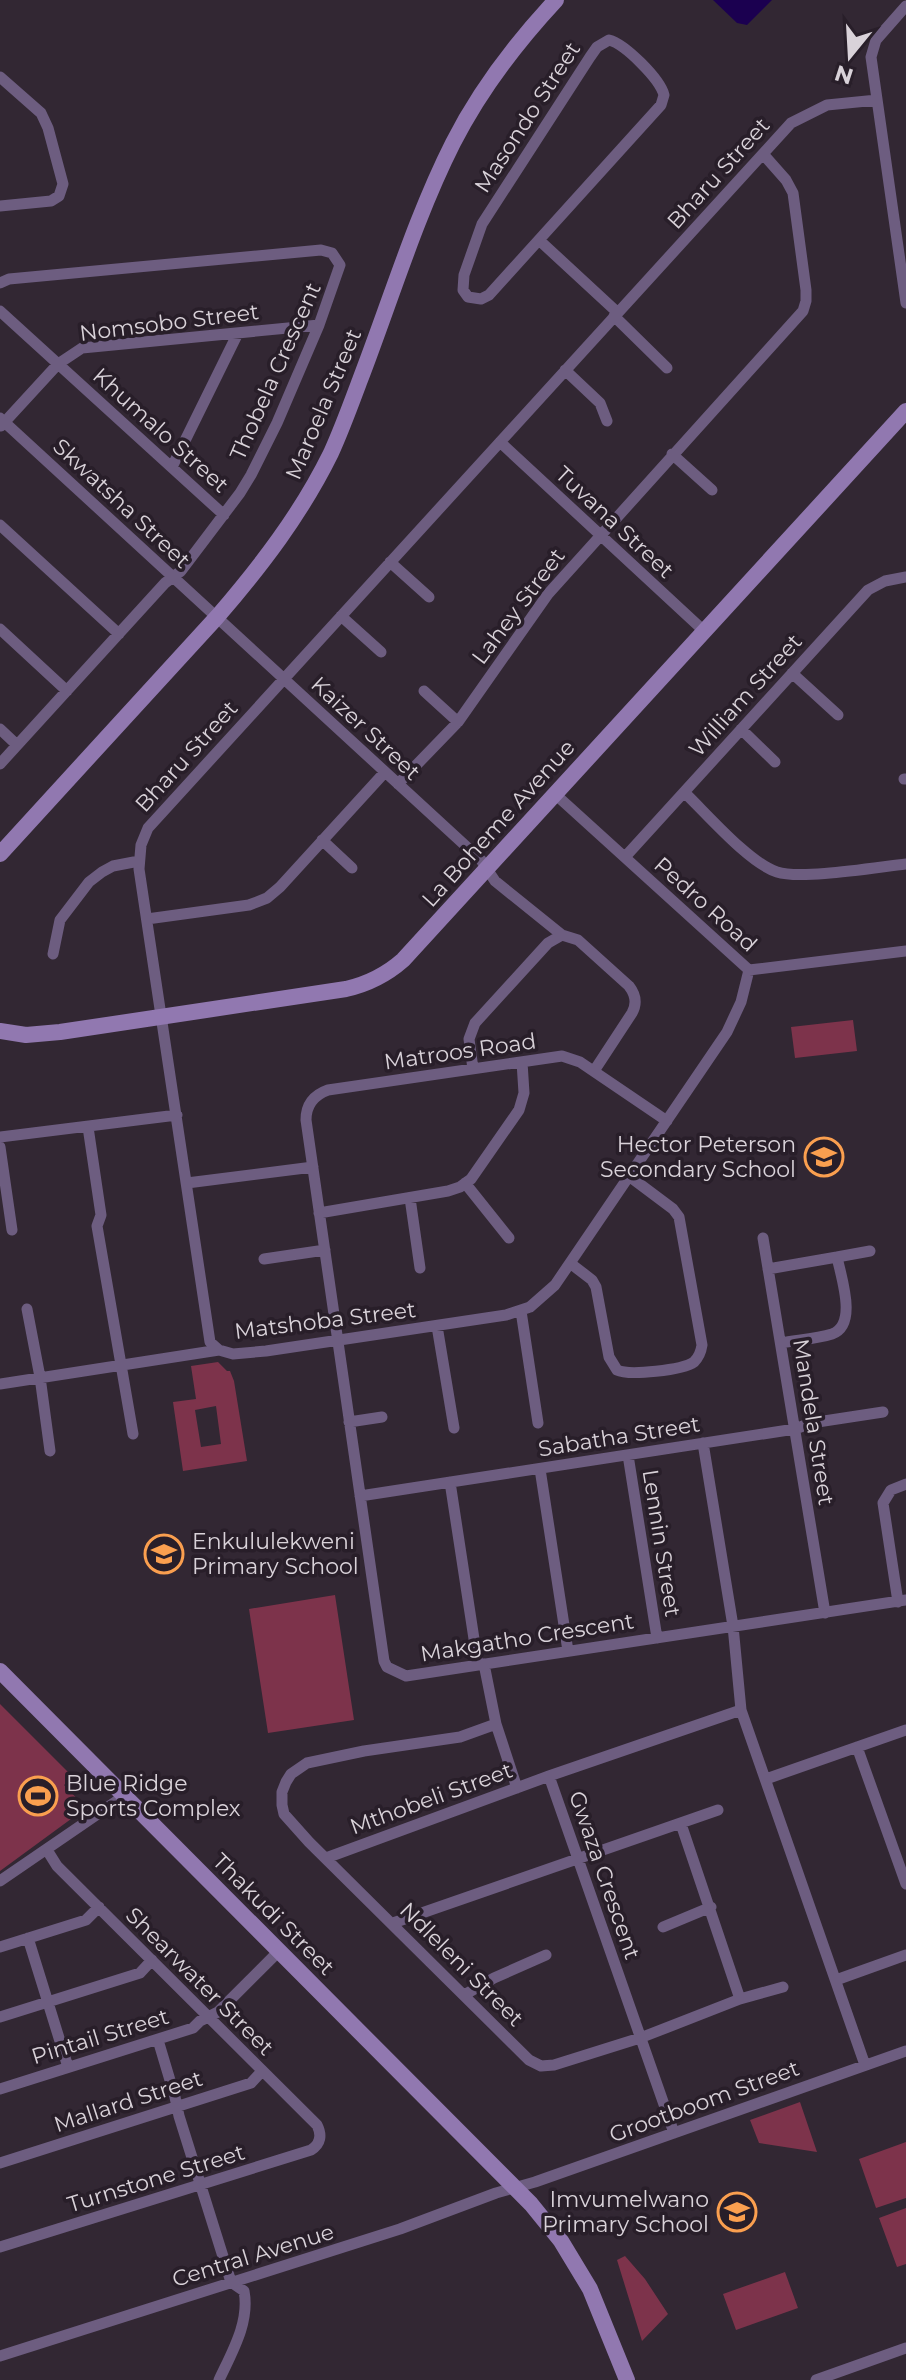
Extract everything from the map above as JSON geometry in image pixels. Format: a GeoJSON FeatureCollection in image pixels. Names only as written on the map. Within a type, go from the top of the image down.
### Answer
{"type":"FeatureCollection","features":[{"type":"Feature","properties":{"kind":"street","name":"Maroela Street"},"geometry":{"type":"LineString","coordinates":[[0,854],[217,617],[272,551],[311,491],[340,432],[423,212],[454,141],[503,62],[556,0]]}},
{"type":"Feature","properties":{"kind":"street"},"geometry":{"type":"LineString","coordinates":[[906,6],[876,40],[871,57],[906,303]]}},
{"type":"Feature","properties":{"kind":"street","name":"Masondo Street"},"geometry":{"type":"LineString","coordinates":[[603,42],[615,42],[662,88],[663,102],[539,240],[489,295],[476,299],[466,294],[462,286],[465,270],[486,216],[590,57],[603,42]]}},
{"type":"Feature","properties":{"kind":"street"},"geometry":{"type":"LineString","coordinates":[[0,77],[41,113],[63,180],[61,192],[51,201],[0,206]]}},
{"type":"Feature","properties":{"kind":"street","name":"Bharu Street"},"geometry":{"type":"LineString","coordinates":[[219,1350],[210,1342],[147,919],[139,861],[143,838],[155,819],[791,123],[827,105],[877,100]]}},
{"type":"Feature","properties":{"kind":"street","name":"Lahey Street"},"geometry":{"type":"LineString","coordinates":[[398,784],[458,722],[548,594],[803,311],[806,301],[793,193],[763,154]]}},
{"type":"Feature","properties":{"kind":"street"},"geometry":{"type":"LineString","coordinates":[[539,240],[667,368]]}},
{"type":"Feature","properties":{"kind":"street","name":"Thobela Crescent"},"geometry":{"type":"LineString","coordinates":[[0,283],[25,278],[327,250],[336,257],[340,270],[261,455],[240,493],[181,571],[0,764]]}},
{"type":"Feature","properties":{"kind":"street","name":"Khumalo Street"},"geometry":{"type":"LineString","coordinates":[[0,311],[224,515]]}},
{"type":"Feature","properties":{"kind":"street","name":"Nomsobo Street"},"geometry":{"type":"LineString","coordinates":[[2,422],[58,364],[82,348],[319,325]]}},
{"type":"Feature","properties":{"kind":"street"},"geometry":{"type":"LineString","coordinates":[[172,467],[238,333]]}},
{"type":"Feature","properties":{"kind":"street"},"geometry":{"type":"LineString","coordinates":[[565,370],[600,403],[607,421]]}},
{"type":"Feature","properties":{"kind":"street","name":"La Boheme Avenue"},"geometry":{"type":"LineString","coordinates":[[0,1031],[43,1034],[162,1017],[346,989],[368,983],[387,973],[403,960],[906,411]]}},
{"type":"Feature","properties":{"kind":"street","name":"Skwatsha Street"},"geometry":{"type":"LineString","coordinates":[[2,422],[217,617]]}},
{"type":"Feature","properties":{"kind":"street","name":"Tuvana Street"},"geometry":{"type":"LineString","coordinates":[[500,442],[704,631]]}},
{"type":"Feature","properties":{"kind":"street"},"geometry":{"type":"LineString","coordinates":[[672,454],[712,490]]}},
{"type":"Feature","properties":{"kind":"street"},"geometry":{"type":"LineString","coordinates":[[0,525],[119,634]]}},
{"type":"Feature","properties":{"kind":"street"},"geometry":{"type":"LineString","coordinates":[[390,562],[429,597]]}},
{"type":"Feature","properties":{"kind":"street","name":"William Street"},"geometry":{"type":"LineString","coordinates":[[625,857],[868,590],[885,581],[906,577]]}},
{"type":"Feature","properties":{"kind":"street"},"geometry":{"type":"LineString","coordinates":[[341,616],[381,652]]}},
{"type":"Feature","properties":{"kind":"street","name":"Kaizer Street"},"geometry":{"type":"LineString","coordinates":[[217,617],[481,860],[495,881],[562,935],[578,940],[629,986],[635,995],[632,1013],[594,1071]]}},
{"type":"Feature","properties":{"kind":"street"},"geometry":{"type":"LineString","coordinates":[[0,629],[67,691]]}},
{"type":"Feature","properties":{"kind":"street"},"geometry":{"type":"LineString","coordinates":[[792,673],[838,715]]}},
{"type":"Feature","properties":{"kind":"street"},"geometry":{"type":"LineString","coordinates":[[424,691],[458,722]]}},
{"type":"Feature","properties":{"kind":"street"},"geometry":{"type":"LineString","coordinates":[[0,729],[17,745]]}},
{"type":"Feature","properties":{"kind":"street"},"geometry":{"type":"LineString","coordinates":[[741,729],[775,762]]}},
{"type":"Feature","properties":{"kind":"street"},"geometry":{"type":"LineString","coordinates":[[147,919],[249,905],[267,898],[385,772]]}},
{"type":"Feature","properties":{"kind":"street"},"geometry":{"type":"LineString","coordinates":[[684,792],[747,853],[777,872],[796,875],[906,864]]}},
{"type":"Feature","properties":{"kind":"street","name":"Pedro Road"},"geometry":{"type":"LineString","coordinates":[[555,794],[749,970],[906,951]]}},
{"type":"Feature","properties":{"kind":"street"},"geometry":{"type":"LineString","coordinates":[[322,840],[352,868]]}},
{"type":"Feature","properties":{"kind":"street"},"geometry":{"type":"LineString","coordinates":[[53,954],[60,920],[89,882],[113,866],[139,861]]}},
{"type":"Feature","properties":{"kind":"street"},"geometry":{"type":"LineString","coordinates":[[473,1069],[469,1039],[475,1023],[548,943],[562,935]]}},
{"type":"Feature","properties":{"kind":"street","name":"Matshoba Street"},"geometry":{"type":"LineString","coordinates":[[0,1384],[219,1350],[245,1354],[521,1311],[548,1294],[727,1032],[741,1002],[749,970]]}},
{"type":"Feature","properties":{"kind":"street","name":"Matroos Road"},"geometry":{"type":"LineString","coordinates":[[338,1340],[306,1113],[311,1101],[321,1092],[568,1057],[667,1121]]}},
{"type":"Feature","properties":{"kind":"street"},"geometry":{"type":"LineString","coordinates":[[319,1213],[448,1191],[465,1183],[522,1105],[522,1062]]}},
{"type":"Feature","properties":{"kind":"street"},"geometry":{"type":"LineString","coordinates":[[0,1137],[177,1115]]}},
{"type":"Feature","properties":{"kind":"street"},"geometry":{"type":"LineString","coordinates":[[88,1127],[101,1215],[97,1226],[133,1434]]}},
{"type":"Feature","properties":{"kind":"street"},"geometry":{"type":"LineString","coordinates":[[0,1147],[12,1230]]}},
{"type":"Feature","properties":{"kind":"street"},"geometry":{"type":"LineString","coordinates":[[187,1183],[313,1167]]}},
{"type":"Feature","properties":{"kind":"street"},"geometry":{"type":"LineString","coordinates":[[570,1263],[592,1280],[596,1287],[609,1357],[617,1370],[632,1373],[685,1366],[696,1360],[702,1345],[679,1217],[669,1205],[629,1176]]}},
{"type":"Feature","properties":{"kind":"street"},"geometry":{"type":"LineString","coordinates":[[465,1183],[509,1238]]}},
{"type":"Feature","properties":{"kind":"street"},"geometry":{"type":"LineString","coordinates":[[410,1198],[420,1268]]}},
{"type":"Feature","properties":{"kind":"street","name":"Mandela Street"},"geometry":{"type":"LineString","coordinates":[[763,1238],[825,1613]]}},
{"type":"Feature","properties":{"kind":"street"},"geometry":{"type":"LineString","coordinates":[[264,1259],[325,1250]]}},
{"type":"Feature","properties":{"kind":"street"},"geometry":{"type":"LineString","coordinates":[[768,1269],[870,1251]]}},
{"type":"Feature","properties":{"kind":"street"},"geometry":{"type":"LineString","coordinates":[[781,1343],[831,1334],[844,1325],[847,1312],[837,1257]]}},
{"type":"Feature","properties":{"kind":"street"},"geometry":{"type":"LineString","coordinates":[[27,1309],[50,1451]]}},
{"type":"Feature","properties":{"kind":"street"},"geometry":{"type":"LineString","coordinates":[[521,1311],[538,1423]]}},
{"type":"Feature","properties":{"kind":"street","name":"Matshoba Street"},"geometry":{"type":"LineString","coordinates":[[437,1326],[454,1428]]}},
{"type":"Feature","properties":{"kind":"street","name":"Makgatho Crescent"},"geometry":{"type":"LineString","coordinates":[[338,1340],[384,1661],[387,1667],[406,1676],[902,1601]]}},
{"type":"Feature","properties":{"kind":"street","name":"Sabatha Street"},"geometry":{"type":"LineString","coordinates":[[360,1496],[795,1429],[811,1423],[883,1412]]}},
{"type":"Feature","properties":{"kind":"street"},"geometry":{"type":"LineString","coordinates":[[349,1422],[382,1417]]}},
{"type":"Feature","properties":{"kind":"street"},"geometry":{"type":"LineString","coordinates":[[703,1443],[733,1626],[741,1710],[865,2065]]}},
{"type":"Feature","properties":{"kind":"street","name":"Lennin Street"},"geometry":{"type":"LineString","coordinates":[[628,1455],[657,1638]]}},
{"type":"Feature","properties":{"kind":"street"},"geometry":{"type":"LineString","coordinates":[[540,1469],[568,1651]]}},
{"type":"Feature","properties":{"kind":"street"},"geometry":{"type":"LineString","coordinates":[[450,1482],[481,1664],[517,1788]]}},
{"type":"Feature","properties":{"kind":"street"},"geometry":{"type":"LineString","coordinates":[[902,1601],[883,1503],[891,1490],[906,1484]]}},
{"type":"Feature","properties":{"kind":"street","name":"Thakudi Street"},"geometry":{"type":"LineString","coordinates":[[0,1671],[546,2220],[576,2264],[602,2315],[627,2380]]}},
{"type":"Feature","properties":{"kind":"street","name":"Gwaza Crescent"},"geometry":{"type":"LineString","coordinates":[[674,2133],[549,1776],[741,1710]]}},
{"type":"Feature","properties":{"kind":"street","name":"Ndleleni Street"},"geometry":{"type":"LineString","coordinates":[[496,1724],[460,1737],[307,1763],[291,1774],[286,1782],[282,1792],[284,1814],[529,2060],[541,2066],[554,2065],[640,2038]]}},
{"type":"Feature","properties":{"kind":"street"},"geometry":{"type":"LineString","coordinates":[[766,1779],[906,1730]]}},
{"type":"Feature","properties":{"kind":"street"},"geometry":{"type":"LineString","coordinates":[[857,1747],[906,1884]]}},
{"type":"Feature","properties":{"kind":"street","name":"Mthobeli Street"},"geometry":{"type":"LineString","coordinates":[[326,1858],[549,1776]]}},
{"type":"Feature","properties":{"kind":"street"},"geometry":{"type":"LineString","coordinates":[[0,1881],[124,1796]]}},
{"type":"Feature","properties":{"kind":"street"},"geometry":{"type":"LineString","coordinates":[[393,1923],[718,1810]]}},
{"type":"Feature","properties":{"kind":"street"},"geometry":{"type":"LineString","coordinates":[[681,1824],[740,1999]]}},
{"type":"Feature","properties":{"kind":"street","name":"Shearwater Street"},"geometry":{"type":"LineString","coordinates":[[47,1850],[57,1866],[317,2125],[319,2141]]}},
{"type":"Feature","properties":{"kind":"street"},"geometry":{"type":"LineString","coordinates":[[0,1947],[86,1920],[99,1907]]}},
{"type":"Feature","properties":{"kind":"street"},"geometry":{"type":"LineString","coordinates":[[663,1927],[711,1907]]}},
{"type":"Feature","properties":{"kind":"street"},"geometry":{"type":"LineString","coordinates":[[28,1938],[68,2067]]}},
{"type":"Feature","properties":{"kind":"street","name":"Pintail Street"},"geometry":{"type":"LineString","coordinates":[[0,2089],[193,2028],[218,2012],[279,1951]]}},
{"type":"Feature","properties":{"kind":"street"},"geometry":{"type":"LineString","coordinates":[[464,1995],[546,1955]]}},
{"type":"Feature","properties":{"kind":"street"},"geometry":{"type":"LineString","coordinates":[[836,1980],[906,1955]]}},
{"type":"Feature","properties":{"kind":"street"},"geometry":{"type":"LineString","coordinates":[[0,2017],[140,1973],[152,1960]]}},
{"type":"Feature","properties":{"kind":"street"},"geometry":{"type":"LineString","coordinates":[[640,2038],[740,1999],[783,1987]]}},
{"type":"Feature","properties":{"kind":"street"},"geometry":{"type":"LineString","coordinates":[[158,2040],[231,2282],[244,2291],[244,2322],[219,2380]]}},
{"type":"Feature","properties":{"kind":"street","name":"Grootboom Street"},"geometry":{"type":"LineString","coordinates":[[516,2188],[906,2051]]}},
{"type":"Feature","properties":{"kind":"street","name":"Mallard Street"},"geometry":{"type":"LineString","coordinates":[[0,2163],[251,2083],[262,2071]]}},
{"type":"Feature","properties":{"kind":"street","name":"Turnstone Street"},"geometry":{"type":"LineString","coordinates":[[0,2247],[311,2150],[319,2141]]}},
{"type":"Feature","properties":{"kind":"street","name":"Central Avenue"},"geometry":{"type":"LineString","coordinates":[[0,2356],[400,2229],[516,2188]]}},
{"type":"Feature","properties":{"kind":"street"},"geometry":{"type":"LineString","coordinates":[[816,2380],[906,2348]]}},
{"type":"Feature","properties":{"kind":"shaded area"},"geometry":{"type":"Polygon","coordinates":[[[713,0],[772,0],[747,25],[737,23],[713,0]]]}},
{"type":"Feature","properties":{"kind":"shaded area"},"geometry":{"type":"Polygon","coordinates":[[[853,1020],[857,1051],[795,1058],[791,1027],[853,1020]]]}},
{"type":"Feature","properties":{"kind":"shaded area"},"geometry":{"type":"Polygon","coordinates":[[[218,1362],[230,1371],[247,1461],[183,1471],[173,1402],[196,1399],[191,1366],[218,1362]],[[216,1406],[195,1410],[201,1447],[221,1444],[216,1406]]]}},
{"type":"Feature","properties":{"kind":"shaded area"},"geometry":{"type":"Polygon","coordinates":[[[335,1595],[354,1720],[268,1733],[249,1609],[335,1595]]]}},
{"type":"Feature","properties":{"kind":"shaded area","name":"Blue Ridge Sports Complex"},"geometry":{"type":"Polygon","coordinates":[[[0,1704],[73,1777],[64,1785],[86,1808],[0,1871],[0,1704]]]}},
{"type":"Feature","properties":{"kind":"shaded area"},"geometry":{"type":"Polygon","coordinates":[[[800,2102],[817,2152],[759,2143],[750,2120],[800,2102]]]}},
{"type":"Feature","properties":{"kind":"shaded area"},"geometry":{"type":"Polygon","coordinates":[[[906,2142],[906,2198],[876,2208],[859,2159],[906,2142]]]}},
{"type":"Feature","properties":{"kind":"shaded area"},"geometry":{"type":"Polygon","coordinates":[[[906,2208],[906,2264],[897,2267],[879,2218],[906,2208]]]}},
{"type":"Feature","properties":{"kind":"shaded area"},"geometry":{"type":"Polygon","coordinates":[[[625,2256],[668,2314],[642,2341],[617,2260],[625,2256]]]}},
{"type":"Feature","properties":{"kind":"shaded area"},"geometry":{"type":"Polygon","coordinates":[[[785,2272],[798,2308],[736,2330],[723,2294],[785,2272]]]}},
{"type":"Feature","properties":{"kind":"place","name":"Hector Peterson Secondary School"},"geometry":{"type":"Point","coordinates":[824,1157]}},
{"type":"Feature","properties":{"kind":"place","name":"Enkululekweni Primary School"},"geometry":{"type":"Point","coordinates":[164,1554]}},
{"type":"Feature","properties":{"kind":"place","name":"Blue Ridge Sports Complex"},"geometry":{"type":"Point","coordinates":[38,1796]}},
{"type":"Feature","properties":{"kind":"place","name":"Imvumelwano Primary School"},"geometry":{"type":"Point","coordinates":[737,2212]}}]}
